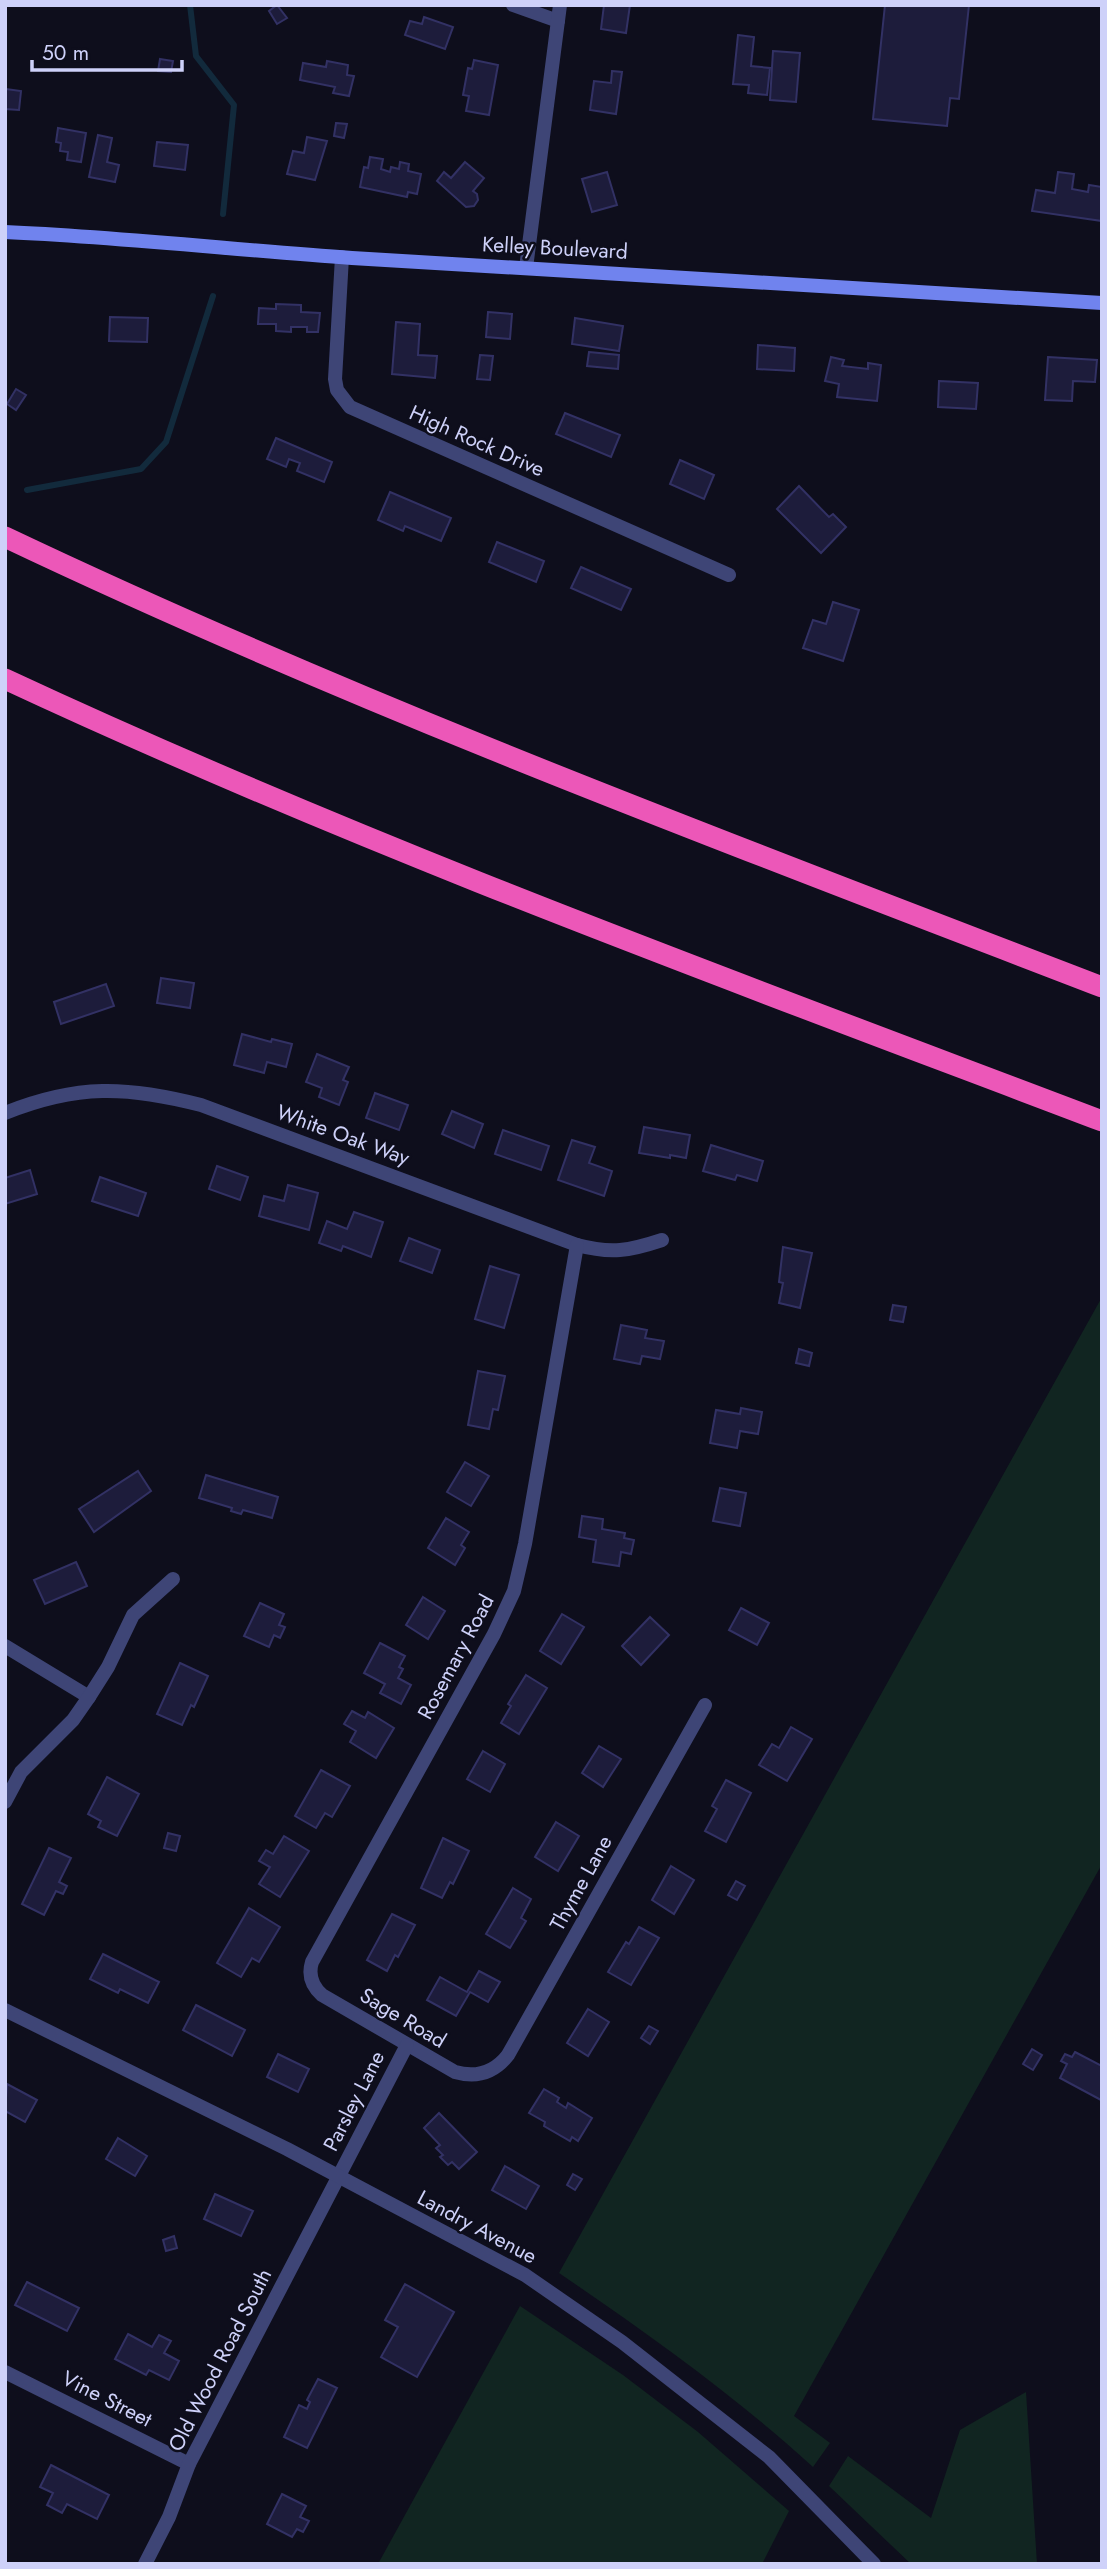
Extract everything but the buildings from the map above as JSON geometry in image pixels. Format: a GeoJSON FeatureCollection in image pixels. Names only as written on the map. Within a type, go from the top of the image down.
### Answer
{"type":"FeatureCollection","features":[{"type":"Feature","properties":{"kind":"highway"},"geometry":{"type":"LineString","coordinates":[[5,537],[189,622],[422,722],[1102,987]]}},
{"type":"Feature","properties":{"kind":"highway"},"geometry":{"type":"LineString","coordinates":[[5,679],[223,777],[458,875],[1102,1121]]}},
{"type":"Feature","properties":{"kind":"main road","name":"Kelley Boulevard"},"geometry":{"type":"LineString","coordinates":[[5,232],[89,236],[342,257],[1102,303]]}},
{"type":"Feature","properties":{"kind":"street"},"geometry":{"type":"LineString","coordinates":[[513,5],[558,22]]}},
{"type":"Feature","properties":{"kind":"street"},"geometry":{"type":"LineString","coordinates":[[526,268],[560,5]]}},
{"type":"Feature","properties":{"kind":"street","name":"High Rock Drive"},"geometry":{"type":"LineString","coordinates":[[342,257],[335,379],[337,390],[350,407],[729,575]]}},
{"type":"Feature","properties":{"kind":"street","name":"White Oak Way"},"geometry":{"type":"LineString","coordinates":[[5,1113],[64,1094],[104,1089],[168,1097],[201,1105],[577,1245],[618,1251],[632,1250],[662,1240]]}},
{"type":"Feature","properties":{"kind":"street","name":"Rosemary Road"},"geometry":{"type":"LineString","coordinates":[[311,1978],[314,1958],[494,1634],[514,1591],[525,1544],[577,1245]]}},
{"type":"Feature","properties":{"kind":"street"},"geometry":{"type":"LineString","coordinates":[[5,1802],[21,1772],[73,1720],[89,1697],[108,1667],[133,1615],[173,1579]]}},
{"type":"Feature","properties":{"kind":"street"},"geometry":{"type":"LineString","coordinates":[[5,1646],[89,1697]]}},
{"type":"Feature","properties":{"kind":"street","name":"Thyme Lane"},"geometry":{"type":"LineString","coordinates":[[484,2073],[498,2066],[508,2055],[705,1705]]}},
{"type":"Feature","properties":{"kind":"street","name":"Sage Road"},"geometry":{"type":"LineString","coordinates":[[311,1978],[322,1995],[455,2072],[469,2075],[484,2073]]}},
{"type":"Feature","properties":{"kind":"street","name":"Landry Avenue"},"geometry":{"type":"LineString","coordinates":[[5,2010],[287,2149],[525,2275],[622,2342],[769,2457],[874,2564]]}},
{"type":"Feature","properties":{"kind":"street","name":"Parsley Lane"},"geometry":{"type":"LineString","coordinates":[[338,2177],[407,2045]]}},
{"type":"Feature","properties":{"kind":"street","name":"Old Wood Road South"},"geometry":{"type":"LineString","coordinates":[[145,2564],[169,2518],[189,2464],[338,2177]]}},
{"type":"Feature","properties":{"kind":"street","name":"Vine Street"},"geometry":{"type":"LineString","coordinates":[[5,2372],[189,2464]]}},
{"type":"Feature","properties":{"kind":"green space"},"geometry":{"type":"Polygon","coordinates":[[[1102,1297],[1102,1864],[794,2416],[830,2443],[813,2467],[689,2366],[559,2273],[1102,1297]]]}},
{"type":"Feature","properties":{"kind":"green space"},"geometry":{"type":"Polygon","coordinates":[[[520,2306],[623,2375],[698,2432],[789,2511],[762,2564],[378,2564],[520,2306]]]}},
{"type":"Feature","properties":{"kind":"green space"},"geometry":{"type":"Polygon","coordinates":[[[1026,2392],[1037,2564],[911,2564],[829,2486],[848,2456],[931,2518],[960,2430],[1026,2392]]]}},
{"type":"Feature","properties":{"kind":"waterway"},"geometry":{"type":"LineString","coordinates":[[190,5],[196,56],[234,105],[223,214]]}},
{"type":"Feature","properties":{"kind":"waterway"},"geometry":{"type":"LineString","coordinates":[[27,490],[141,469],[166,442],[213,296]]}}]}
